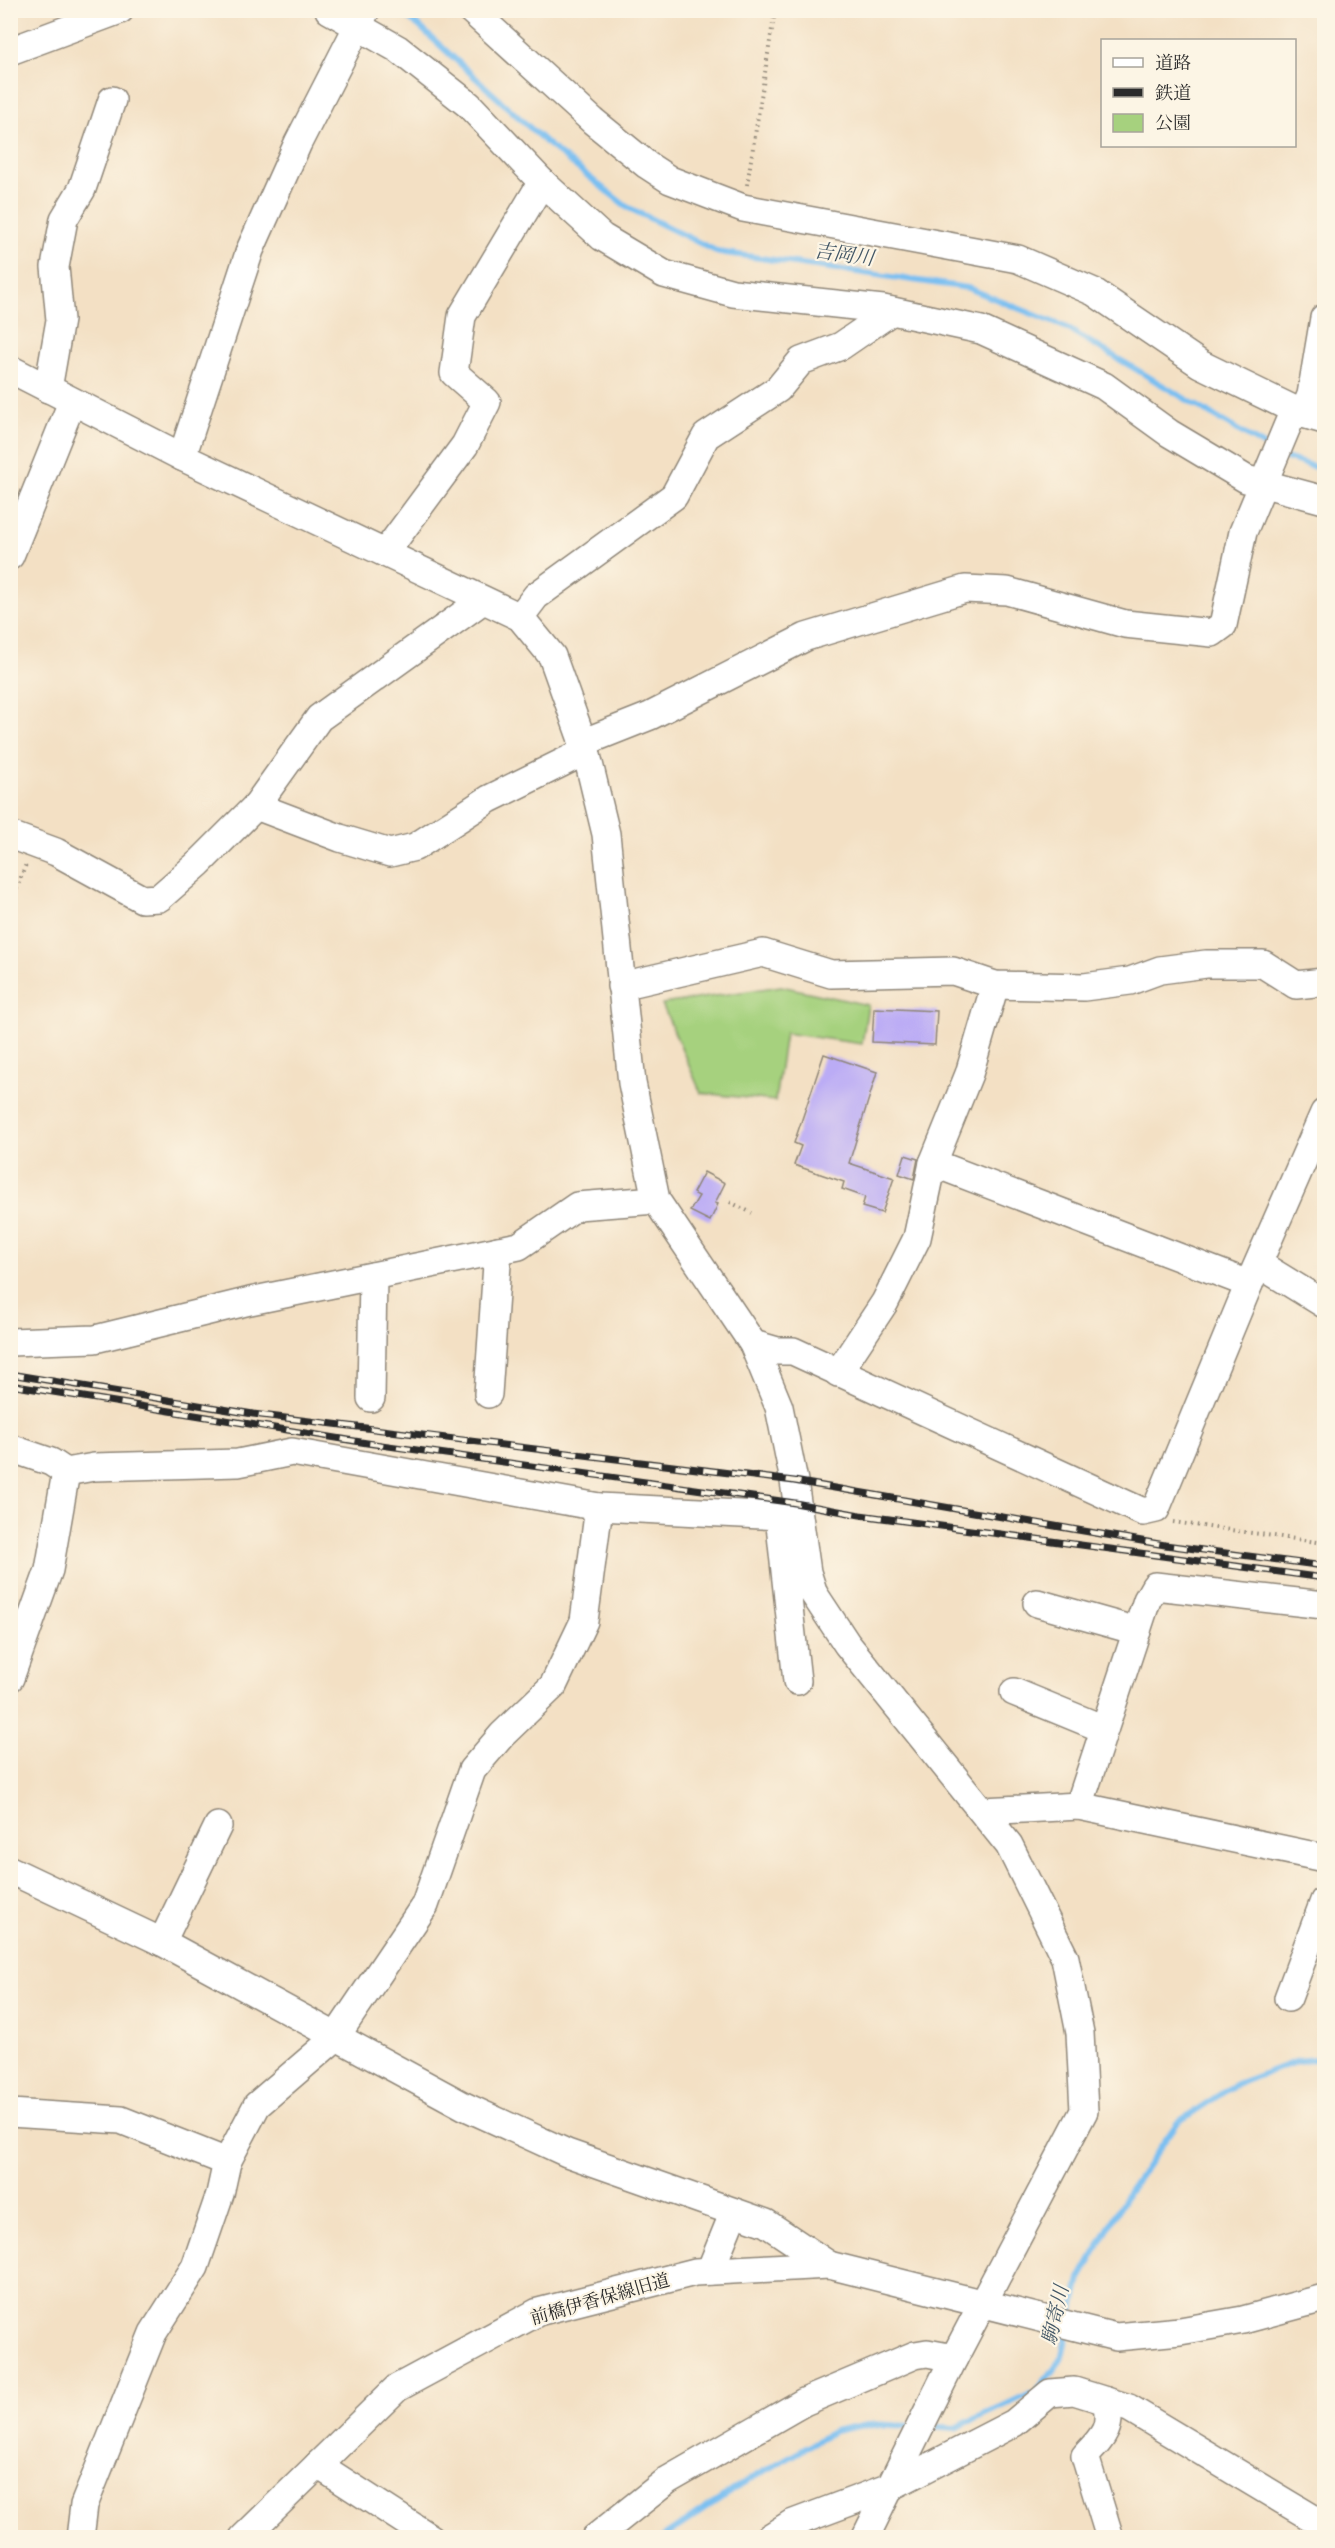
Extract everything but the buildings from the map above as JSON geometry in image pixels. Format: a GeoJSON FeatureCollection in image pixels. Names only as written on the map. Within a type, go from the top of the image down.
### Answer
{"type":"FeatureCollection","features":[{"type":"Feature","properties":{"kind":"street"},"geometry":{"type":"LineString","coordinates":[[10,51],[120,10]]}},
{"type":"Feature","properties":{"kind":"street"},"geometry":{"type":"LineString","coordinates":[[329,10],[362,18],[469,105],[542,182],[602,237],[664,274],[733,293],[892,311],[981,330],[1104,386],[1169,433],[1246,478],[1264,479],[1324,500]]}},
{"type":"Feature","properties":{"kind":"street"},"geometry":{"type":"LineString","coordinates":[[471,10],[593,121],[647,165],[670,180],[743,208],[1018,259],[1094,292],[1200,364],[1301,418]]}},
{"type":"Feature","properties":{"kind":"street"},"geometry":{"type":"LineString","coordinates":[[182,457],[250,250],[298,143],[362,18]]}},
{"type":"Feature","properties":{"kind":"street"},"geometry":{"type":"LineString","coordinates":[[48,389],[60,320],[55,267],[64,219],[82,189],[112,100]]}},
{"type":"Feature","properties":{"kind":"street"},"geometry":{"type":"LineString","coordinates":[[385,553],[465,445],[487,402],[454,373],[462,316],[542,182]]}},
{"type":"Feature","properties":{"kind":"street"},"geometry":{"type":"LineString","coordinates":[[520,617],[537,596],[674,496],[706,436],[778,389],[801,361],[841,346],[892,311]]}},
{"type":"Feature","properties":{"kind":"street"},"geometry":{"type":"LineString","coordinates":[[256,806],[340,838],[390,853],[415,847],[489,799],[584,747],[806,637],[965,590],[1007,591],[1125,624],[1212,633],[1223,625],[1243,532],[1264,479],[1301,418],[1311,395],[1324,318]]}},
{"type":"Feature","properties":{"kind":"street"},"geometry":{"type":"LineString","coordinates":[[10,369],[182,457],[520,617],[552,656],[584,747],[606,834],[632,1083],[656,1200],[753,1344],[779,1407],[794,1481],[795,1503],[807,1572],[814,1593],[847,1644],[1009,1845],[1065,1958],[1080,2033],[1084,2111],[954,2358],[865,2538]]}},
{"type":"Feature","properties":{"kind":"street"},"geometry":{"type":"LineString","coordinates":[[10,556],[72,402]]}},
{"type":"Feature","properties":{"kind":"street"},"geometry":{"type":"LineString","coordinates":[[22,839],[56,852],[142,898],[159,897],[199,863],[256,806],[319,718],[483,600]]}},
{"type":"Feature","properties":{"kind":"street"},"geometry":{"type":"LineString","coordinates":[[621,986],[763,953],[831,974],[953,971],[995,985],[1083,987],[1130,981],[1160,970],[1206,964],[1263,964],[1296,985],[1324,982]]}},
{"type":"Feature","properties":{"kind":"street"},"geometry":{"type":"LineString","coordinates":[[838,1373],[885,1302],[917,1238],[933,1162],[969,1074],[995,985]]}},
{"type":"Feature","properties":{"kind":"street"},"geometry":{"type":"LineString","coordinates":[[753,1344],[777,1351],[793,1351],[1143,1512],[1156,1509],[1324,1113]]}},
{"type":"Feature","properties":{"kind":"street"},"geometry":{"type":"LineString","coordinates":[[933,1162],[1254,1274],[1324,1304]]}},
{"type":"Feature","properties":{"kind":"street"},"geometry":{"type":"LineString","coordinates":[[10,1342],[95,1339],[250,1301],[519,1246],[577,1206],[656,1200]]}},
{"type":"Feature","properties":{"kind":"street"},"geometry":{"type":"LineString","coordinates":[[488,1394],[498,1250]]}},
{"type":"Feature","properties":{"kind":"street"},"geometry":{"type":"LineString","coordinates":[[371,1398],[373,1276]]}},
{"type":"Feature","properties":{"kind":"street"},"geometry":{"type":"LineString","coordinates":[[10,1448],[51,1462],[66,1472],[94,1467],[238,1463],[292,1452],[599,1507],[778,1516],[797,1681]]}},
{"type":"Feature","properties":{"kind":"street"},"geometry":{"type":"LineString","coordinates":[[10,1678],[49,1570],[66,1472]]}},
{"type":"Feature","properties":{"kind":"street"},"geometry":{"type":"LineString","coordinates":[[80,2538],[84,2505],[153,2333],[195,2267],[220,2194],[226,2162],[257,2105],[335,2038],[425,1905],[472,1770],[502,1736],[553,1686],[584,1621],[599,1507]]}},
{"type":"Feature","properties":{"kind":"street"},"geometry":{"type":"LineString","coordinates":[[1079,1806],[1147,1600],[1155,1586],[1324,1605]]}},
{"type":"Feature","properties":{"kind":"street"},"geometry":{"type":"LineString","coordinates":[[787,1595],[814,1593]]}},
{"type":"Feature","properties":{"kind":"street"},"geometry":{"type":"LineString","coordinates":[[1036,1603],[1137,1631]]}},
{"type":"Feature","properties":{"kind":"street"},"geometry":{"type":"LineString","coordinates":[[1014,1692],[1104,1729]]}},
{"type":"Feature","properties":{"kind":"street"},"geometry":{"type":"LineString","coordinates":[[983,1811],[1079,1806],[1324,1857]]}},
{"type":"Feature","properties":{"kind":"street"},"geometry":{"type":"LineString","coordinates":[[162,1942],[218,1826]]}},
{"type":"Feature","properties":{"kind":"street"},"geometry":{"type":"LineString","coordinates":[[10,1870],[162,1942],[335,2038],[464,2106],[567,2153],[766,2223],[829,2265]]}},
{"type":"Feature","properties":{"kind":"street"},"geometry":{"type":"LineString","coordinates":[[1288,1998],[1324,1901]]}},
{"type":"Feature","properties":{"kind":"street"},"geometry":{"type":"LineString","coordinates":[[12,2115],[121,2120],[226,2162]]}},
{"type":"Feature","properties":{"kind":"street"},"geometry":{"type":"LineString","coordinates":[[710,2271],[734,2212]]}},
{"type":"Feature","properties":{"kind":"street","name":"前橋伊香保線旧道"},"geometry":{"type":"LineString","coordinates":[[243,2538],[397,2388],[538,2312],[695,2272],[829,2265],[1116,2337],[1180,2331],[1243,2320],[1324,2298]]}},
{"type":"Feature","properties":{"kind":"street"},"geometry":{"type":"LineString","coordinates":[[595,2538],[668,2480],[804,2402],[915,2355],[927,2353],[954,2358]]}},
{"type":"Feature","properties":{"kind":"street"},"geometry":{"type":"LineString","coordinates":[[769,2538],[790,2524],[890,2487],[1014,2423],[1050,2393],[1074,2391],[1129,2408],[1324,2525]]}},
{"type":"Feature","properties":{"kind":"street"},"geometry":{"type":"LineString","coordinates":[[1106,2401],[1111,2418],[1102,2437],[1084,2456],[1110,2538]]}},
{"type":"Feature","properties":{"kind":"street"},"geometry":{"type":"LineString","coordinates":[[318,2465],[395,2528],[431,2538]]}},
{"type":"Feature","properties":{"kind":"path"},"geometry":{"type":"LineString","coordinates":[[743,208],[775,10]]}},
{"type":"Feature","properties":{"kind":"path"},"geometry":{"type":"LineString","coordinates":[[10,906],[22,839]]}},
{"type":"Feature","properties":{"kind":"path"},"geometry":{"type":"LineString","coordinates":[[730,1202],[752,1213]]}},
{"type":"Feature","properties":{"kind":"path"},"geometry":{"type":"LineString","coordinates":[[1147,1512],[1179,1524],[1324,1543]]}},
{"type":"Feature","properties":{"kind":"green space"},"geometry":{"type":"Polygon","coordinates":[[[781,986],[868,1005],[862,1044],[785,1033],[775,1101],[701,1093],[662,1004],[781,986]]]}},
{"type":"Feature","properties":{"kind":"waterway","name":"吉岡川"},"geometry":{"type":"LineString","coordinates":[[398,10],[420,27],[551,147],[627,207],[718,252],[968,288],[1065,327],[1271,450]]}},
{"type":"Feature","properties":{"kind":"waterway","name":"吉岡川"},"geometry":{"type":"LineString","coordinates":[[1283,457],[1324,470]]}},
{"type":"Feature","properties":{"kind":"waterway","name":"駒寄川"},"geometry":{"type":"LineString","coordinates":[[1071,2319],[1080,2279],[1128,2193],[1178,2122],[1236,2084],[1298,2061],[1324,2058]]}},
{"type":"Feature","properties":{"kind":"waterway","name":"駒寄川"},"geometry":{"type":"LineString","coordinates":[[1039,2388],[1061,2360],[1068,2331]]}},
{"type":"Feature","properties":{"kind":"waterway","name":"駒寄川"},"geometry":{"type":"LineString","coordinates":[[929,2426],[955,2428],[1031,2393]]}},
{"type":"Feature","properties":{"kind":"waterway","name":"駒寄川"},"geometry":{"type":"LineString","coordinates":[[662,2538],[740,2485],[834,2431],[868,2424],[912,2426]]}},
{"type":"Feature","properties":{"kind":"railway"},"geometry":{"type":"LineString","coordinates":[[10,1374],[253,1414],[794,1481],[1165,1545],[1324,1566]]}},
{"type":"Feature","properties":{"kind":"railway"},"geometry":{"type":"LineString","coordinates":[[10,1385],[367,1443],[795,1503],[860,1515],[1324,1578]]}}]}
